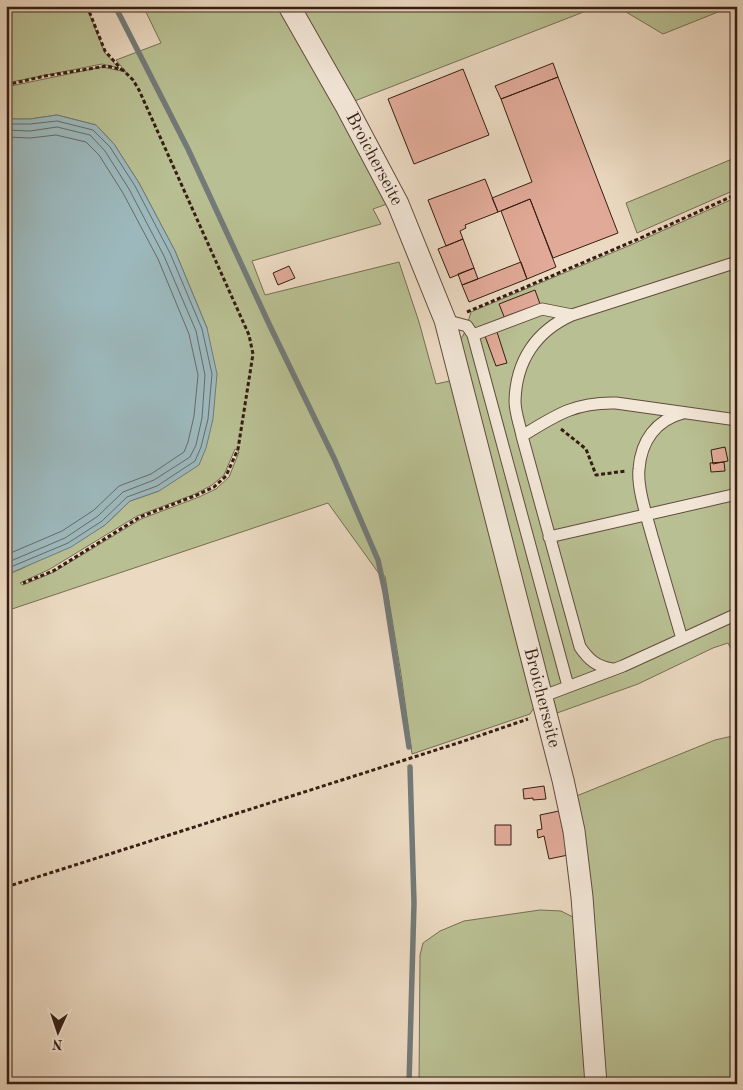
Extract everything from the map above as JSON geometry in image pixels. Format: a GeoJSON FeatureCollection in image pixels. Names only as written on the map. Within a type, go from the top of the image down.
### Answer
{"type":"FeatureCollection","features":[{"type":"Feature","properties":{"kind":"street","name":"Broicherseite"},"geometry":{"type":"LineString","coordinates":[[289,6],[391,190],[412,236],[445,320],[543,705],[564,780],[574,832],[582,897],[596,1084]]}},
{"type":"Feature","properties":{"kind":"lane"},"geometry":{"type":"LineString","coordinates":[[612,668],[600,667],[592,662],[580,647],[522,436],[515,403],[520,371],[528,352],[550,326],[572,315],[737,262]]}},
{"type":"Feature","properties":{"kind":"lane"},"geometry":{"type":"LineString","coordinates":[[473,335],[542,309],[572,315]]}},
{"type":"Feature","properties":{"kind":"lane"},"geometry":{"type":"LineString","coordinates":[[445,320],[467,326],[473,335],[568,686]]}},
{"type":"Feature","properties":{"kind":"lane"},"geometry":{"type":"LineString","coordinates":[[522,436],[549,419],[583,404],[599,402],[737,420]]}},
{"type":"Feature","properties":{"kind":"lane"},"geometry":{"type":"LineString","coordinates":[[494,409],[515,403]]}},
{"type":"Feature","properties":{"kind":"lane"},"geometry":{"type":"LineString","coordinates":[[682,639],[646,515],[639,470],[646,441],[652,431],[672,416],[683,413]]}},
{"type":"Feature","properties":{"kind":"lane"},"geometry":{"type":"LineString","coordinates":[[549,538],[737,494]]}},
{"type":"Feature","properties":{"kind":"lane"},"geometry":{"type":"LineString","coordinates":[[543,705],[568,686],[612,668],[622,666],[737,614]]}},
{"type":"Feature","properties":{"kind":"path"},"geometry":{"type":"LineString","coordinates":[[23,583],[53,570],[140,518],[214,487],[226,476],[238,450],[253,354],[252,345],[139,90],[133,80],[105,51],[87,6]]}},
{"type":"Feature","properties":{"kind":"path"},"geometry":{"type":"LineString","coordinates":[[6,85],[103,66],[123,70]]}},
{"type":"Feature","properties":{"kind":"path"},"geometry":{"type":"LineString","coordinates":[[445,320],[636,240],[737,194]]}},
{"type":"Feature","properties":{"kind":"path"},"geometry":{"type":"LineString","coordinates":[[549,419],[586,449],[596,474],[639,470]]}},
{"type":"Feature","properties":{"kind":"path"},"geometry":{"type":"LineString","coordinates":[[6,887],[458,743],[543,705]]}},
{"type":"Feature","properties":{"kind":"green space"},"geometry":{"type":"Polygon","coordinates":[[[6,6],[86,6],[105,53],[119,68],[102,64],[6,83],[6,6]]]}},
{"type":"Feature","properties":{"kind":"green space"},"geometry":{"type":"Polygon","coordinates":[[[143,6],[280,6],[390,203],[373,209],[381,224],[252,261],[265,295],[399,262],[419,322],[436,384],[454,380],[535,706],[530,714],[412,754],[385,576],[380,575],[328,503],[6,611],[6,575],[105,525],[130,501],[159,491],[207,328],[175,251],[139,183],[114,144],[96,125],[57,115],[30,119],[6,119],[6,87],[102,67],[126,72],[116,60],[161,43],[143,6]],[[235,449],[224,475],[212,485],[195,494],[137,516],[50,569],[20,583],[23,585],[54,572],[141,519],[216,489],[229,477],[239,452],[235,449]]]}},
{"type":"Feature","properties":{"kind":"green space"},"geometry":{"type":"Polygon","coordinates":[[[296,6],[599,6],[352,102],[296,6]]]}},
{"type":"Feature","properties":{"kind":"green space"},"geometry":{"type":"Polygon","coordinates":[[[616,6],[733,6],[663,34],[616,6]]]}},
{"type":"Feature","properties":{"kind":"green space"},"geometry":{"type":"Polygon","coordinates":[[[737,157],[737,189],[637,233],[626,203],[737,157]]]}},
{"type":"Feature","properties":{"kind":"green space"},"geometry":{"type":"Polygon","coordinates":[[[737,197],[737,660],[728,643],[713,648],[638,684],[557,713],[459,342],[465,332],[471,312],[633,244],[737,197]]]}},
{"type":"Feature","properties":{"kind":"green space"},"geometry":{"type":"Polygon","coordinates":[[[737,735],[737,1084],[602,1084],[574,797],[715,740],[737,735]]]}},
{"type":"Feature","properties":{"kind":"green space"},"geometry":{"type":"Polygon","coordinates":[[[540,910],[561,911],[577,919],[590,1084],[419,1084],[420,955],[423,943],[440,931],[464,921],[540,910]]]}},
{"type":"Feature","properties":{"kind":"water"},"geometry":{"type":"Polygon","coordinates":[[[57,115],[96,125],[114,144],[139,183],[175,251],[207,328],[217,374],[213,419],[206,448],[199,465],[159,491],[130,501],[105,525],[71,547],[6,575],[6,119],[30,119],[57,115]]]}},
{"type":"Feature","properties":{"kind":"building"},"geometry":{"type":"Polygon","coordinates":[[[553,63],[558,77],[501,99],[495,86],[553,63]]]}},
{"type":"Feature","properties":{"kind":"building"},"geometry":{"type":"Polygon","coordinates":[[[463,69],[489,135],[414,164],[388,99],[463,69]]]}},
{"type":"Feature","properties":{"kind":"building"},"geometry":{"type":"Polygon","coordinates":[[[558,77],[618,233],[553,258],[530,199],[498,212],[492,198],[532,182],[501,99],[558,77]]]}},
{"type":"Feature","properties":{"kind":"building"},"geometry":{"type":"Polygon","coordinates":[[[485,179],[498,212],[465,225],[466,228],[460,231],[463,239],[446,246],[428,200],[485,179]]]}},
{"type":"Feature","properties":{"kind":"building"},"geometry":{"type":"Polygon","coordinates":[[[530,199],[556,267],[527,279],[501,211],[530,199]]]}},
{"type":"Feature","properties":{"kind":"building"},"geometry":{"type":"Polygon","coordinates":[[[463,239],[474,268],[450,278],[438,249],[463,239]]]}},
{"type":"Feature","properties":{"kind":"building"},"geometry":{"type":"Polygon","coordinates":[[[521,262],[527,279],[469,302],[462,285],[521,262]]]}},
{"type":"Feature","properties":{"kind":"building"},"geometry":{"type":"Polygon","coordinates":[[[289,266],[295,278],[278,285],[273,273],[289,266]]]}},
{"type":"Feature","properties":{"kind":"building"},"geometry":{"type":"Polygon","coordinates":[[[474,268],[478,279],[462,285],[458,274],[474,268]]]}},
{"type":"Feature","properties":{"kind":"building"},"geometry":{"type":"Polygon","coordinates":[[[535,290],[540,304],[505,319],[499,304],[535,290]]]}},
{"type":"Feature","properties":{"kind":"building"},"geometry":{"type":"Polygon","coordinates":[[[497,332],[507,363],[496,366],[485,336],[497,332]]]}},
{"type":"Feature","properties":{"kind":"building"},"geometry":{"type":"Polygon","coordinates":[[[725,447],[728,461],[713,464],[711,450],[725,447]]]}},
{"type":"Feature","properties":{"kind":"building"},"geometry":{"type":"Polygon","coordinates":[[[724,462],[725,471],[711,472],[710,463],[724,462]]]}},
{"type":"Feature","properties":{"kind":"building"},"geometry":{"type":"Polygon","coordinates":[[[544,786],[546,799],[524,799],[523,789],[544,786]]]}},
{"type":"Feature","properties":{"kind":"building"},"geometry":{"type":"Polygon","coordinates":[[[559,811],[568,855],[549,859],[544,836],[538,838],[537,830],[542,829],[540,815],[559,811]]]}},
{"type":"Feature","properties":{"kind":"building"},"geometry":{"type":"Polygon","coordinates":[[[495,825],[511,825],[511,845],[495,845],[495,825]]]}},
{"type":"Feature","properties":{"kind":"waterway"},"geometry":{"type":"LineString","coordinates":[[115,6],[188,149],[334,458],[378,560],[385,592],[409,747]]}},
{"type":"Feature","properties":{"kind":"waterway"},"geometry":{"type":"LineString","coordinates":[[409,1084],[414,903],[410,767]]}}]}
